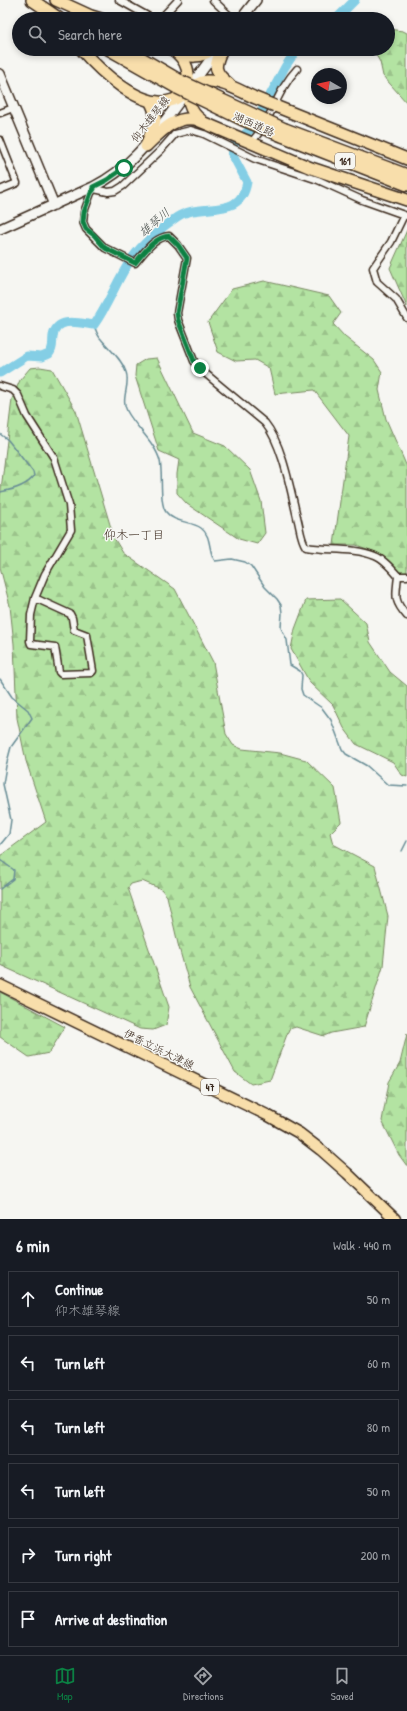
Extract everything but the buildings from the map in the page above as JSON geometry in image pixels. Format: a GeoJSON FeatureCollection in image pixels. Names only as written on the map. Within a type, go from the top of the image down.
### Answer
{"type":"FeatureCollection","features":[{"type":"Feature","properties":{"kind":"highway"},"geometry":{"type":"LineString","coordinates":[[26,0],[41,12]]}},
{"type":"Feature","properties":{"kind":"highway"},"geometry":{"type":"LineString","coordinates":[[32,0],[50,12]]}},
{"type":"Feature","properties":{"kind":"highway"},"geometry":{"type":"LineString","coordinates":[[49,0],[67,12]]}},
{"type":"Feature","properties":{"kind":"highway"},"geometry":{"type":"LineString","coordinates":[[56,0],[82,12]]}},
{"type":"Feature","properties":{"kind":"highway"},"geometry":{"type":"LineString","coordinates":[[88,56],[110,78],[130,91],[150,101],[161,102],[173,100],[189,75],[185,62],[180,56]]}},
{"type":"Feature","properties":{"kind":"highway","name":"湖西道路"},"geometry":{"type":"LineString","coordinates":[[122,56],[182,86],[243,120],[407,175]]}},
{"type":"Feature","properties":{"kind":"highway","name":"湖西道路"},"geometry":{"type":"LineString","coordinates":[[137,56],[182,86]]}},
{"type":"Feature","properties":{"kind":"highway"},"geometry":{"type":"LineString","coordinates":[[220,56],[217,64],[217,72],[220,77],[234,88]]}},
{"type":"Feature","properties":{"kind":"highway"},"geometry":{"type":"LineString","coordinates":[[182,86],[209,81],[234,88],[407,159]]}},
{"type":"Feature","properties":{"kind":"highway"},"geometry":{"type":"LineString","coordinates":[[182,86],[189,108],[201,120],[311,168],[407,200]]}},
{"type":"Feature","properties":{"kind":"highway"},"geometry":{"type":"LineString","coordinates":[[146,146],[156,118],[154,107],[150,101]]}},
{"type":"Feature","properties":{"kind":"highway"},"geometry":{"type":"LineString","coordinates":[[146,146],[178,119],[188,118],[201,120]]}},
{"type":"Feature","properties":{"kind":"highway","name":"湖西道路"},"geometry":{"type":"LineString","coordinates":[[284,133],[407,185]]}},
{"type":"Feature","properties":{"kind":"main road"},"geometry":{"type":"LineString","coordinates":[[247,12],[256,0]]}},
{"type":"Feature","properties":{"kind":"main road","name":"仰木雄琴線"},"geometry":{"type":"LineString","coordinates":[[0,229],[17,220],[93,188],[124,168],[146,146],[182,86],[211,56]]}},
{"type":"Feature","properties":{"kind":"main road"},"geometry":{"type":"LineString","coordinates":[[0,74],[54,205]]}},
{"type":"Feature","properties":{"kind":"main road","name":"伊香立浜大津線"},"geometry":{"type":"LineString","coordinates":[[0,985],[267,1114],[299,1133],[347,1173],[395,1219]]}},
{"type":"Feature","properties":{"kind":"street"},"geometry":{"type":"LineString","coordinates":[[119,0],[140,12]]}},
{"type":"Feature","properties":{"kind":"street"},"geometry":{"type":"LineString","coordinates":[[214,0],[227,12]]}},
{"type":"Feature","properties":{"kind":"street"},"geometry":{"type":"LineString","coordinates":[[166,12],[176,1]]}},
{"type":"Feature","properties":{"kind":"street"},"geometry":{"type":"LineString","coordinates":[[242,153],[260,132],[279,94],[297,69]]}},
{"type":"Feature","properties":{"kind":"street"},"geometry":{"type":"LineString","coordinates":[[0,113],[13,108]]}},
{"type":"Feature","properties":{"kind":"street"},"geometry":{"type":"LineString","coordinates":[[407,318],[396,299],[377,282],[373,268],[391,242],[406,216],[362,200],[318,180],[242,153],[204,134],[191,130],[175,134],[160,151],[123,186],[115,191],[108,192],[93,188],[84,212],[83,222],[86,229],[94,235],[105,248],[135,263],[146,249],[163,236],[169,236],[178,245],[187,258],[177,313],[178,320],[194,361],[270,429],[286,474],[306,548],[332,549],[376,556],[398,576],[396,597],[398,606],[407,616]]}},
{"type":"Feature","properties":{"kind":"street"},"geometry":{"type":"LineString","coordinates":[[0,140],[2,150],[17,183],[0,190]]}},
{"type":"Feature","properties":{"kind":"street"},"geometry":{"type":"LineString","coordinates":[[0,386],[13,390],[18,395],[27,416],[54,458],[69,505],[71,530],[45,574],[35,598],[31,615],[31,644],[55,647],[59,672],[61,674],[91,673],[93,671],[86,635],[74,630],[70,614],[35,598]]}},
{"type":"Feature","properties":{"kind":"street"},"geometry":{"type":"LineString","coordinates":[[398,576],[407,576]]}},
{"type":"Feature","properties":{"kind":"green space"},"geometry":{"type":"Polygon","coordinates":[[[395,30],[407,33],[407,103],[383,76],[380,62],[377,56],[395,56],[395,30]]]}},
{"type":"Feature","properties":{"kind":"green space"},"geometry":{"type":"Polygon","coordinates":[[[407,230],[407,307],[390,268],[407,230]]]}},
{"type":"Feature","properties":{"kind":"green space"},"geometry":{"type":"Polygon","coordinates":[[[264,281],[329,296],[341,313],[333,324],[345,337],[374,360],[382,372],[379,390],[386,419],[407,467],[407,575],[402,575],[376,552],[356,545],[334,545],[349,436],[314,390],[275,394],[269,368],[255,360],[236,361],[218,352],[208,322],[232,289],[264,281]]]}},
{"type":"Feature","properties":{"kind":"green space"},"geometry":{"type":"Polygon","coordinates":[[[157,358],[193,433],[225,446],[250,470],[261,501],[265,533],[257,544],[239,539],[187,504],[177,493],[179,460],[159,451],[135,376],[136,365],[146,359],[157,358]]]}},
{"type":"Feature","properties":{"kind":"green space"},"geometry":{"type":"Polygon","coordinates":[[[40,367],[52,369],[76,411],[114,538],[123,553],[175,589],[213,662],[226,734],[233,745],[242,749],[280,753],[306,760],[335,788],[341,822],[330,833],[333,844],[375,866],[388,916],[383,966],[364,1027],[331,1033],[324,1036],[296,1027],[289,1029],[270,1080],[251,1084],[235,1072],[190,987],[167,896],[161,889],[142,881],[131,884],[128,888],[169,1007],[166,1025],[153,1030],[140,1029],[0,965],[0,856],[46,822],[26,761],[17,718],[14,644],[10,606],[0,567],[0,498],[12,399],[20,380],[30,368],[40,367]]]}},
{"type":"Feature","properties":{"kind":"green space"},"geometry":{"type":"Polygon","coordinates":[[[340,599],[366,623],[370,642],[390,672],[407,686],[407,777],[402,775],[393,762],[356,744],[344,728],[333,705],[310,683],[291,649],[295,629],[306,600],[340,599]]]}},
{"type":"Feature","properties":{"kind":"green space"},"geometry":{"type":"Polygon","coordinates":[[[0,992],[65,1027],[49,1053],[29,1057],[0,1037],[0,992]]]}},
{"type":"Feature","properties":{"kind":"green space"},"geometry":{"type":"Polygon","coordinates":[[[407,1034],[407,1166],[399,1155],[382,1121],[389,1082],[400,1063],[407,1034]]]}},
{"type":"Feature","properties":{"kind":"waterway","name":"雄琴川"},"geometry":{"type":"LineString","coordinates":[[343,12],[355,0]]}},
{"type":"Feature","properties":{"kind":"waterway","name":"雄琴川"},"geometry":{"type":"LineString","coordinates":[[0,373],[27,356],[42,357],[49,354],[51,352],[55,330],[64,323],[75,322],[94,325],[132,258],[147,242],[171,221],[177,217],[197,210],[219,208],[229,206],[237,202],[243,194],[247,182],[232,154],[235,142],[251,129],[292,56]]}},
{"type":"Feature","properties":{"kind":"waterway"},"geometry":{"type":"LineString","coordinates":[[94,325],[98,336],[118,358],[126,372],[127,382],[125,406],[127,411],[158,454],[161,467],[162,495],[166,512],[173,518],[201,528],[207,535],[211,553],[215,561],[232,559],[245,562],[251,566],[265,587],[281,605],[281,628],[287,640],[290,665],[300,671],[302,675],[301,689],[303,695],[322,708],[331,720],[342,749],[346,754],[367,766],[388,785],[407,786]]}},
{"type":"Feature","properties":{"kind":"waterway"},"geometry":{"type":"LineString","coordinates":[[0,434],[8,440],[33,472],[34,476],[23,485],[14,489],[0,492]]}},
{"type":"Feature","properties":{"kind":"waterway"},"geometry":{"type":"LineString","coordinates":[[0,679],[12,697],[28,710],[32,718],[11,747],[6,766],[3,784],[11,820],[9,834],[0,845]]}},
{"type":"Feature","properties":{"kind":"waterway"},"geometry":{"type":"LineString","coordinates":[[402,851],[407,841]]}},
{"type":"Feature","properties":{"kind":"waterway"},"geometry":{"type":"LineString","coordinates":[[0,860],[14,870],[13,879],[0,889]]}},
{"type":"Feature","properties":{"kind":"district","name":"仰木一丁目"},"geometry":{"type":"Point","coordinates":[134,534]}},
{"type":"Feature","properties":{"kind":"route"},"geometry":{"type":"LineString","coordinates":[[124,168],[107,180],[93,187],[94,189],[84,212],[83,222],[86,229],[94,235],[105,248],[135,263],[146,249],[163,236],[169,236],[178,245],[187,258],[177,313],[178,320],[194,361],[200,368]]}}]}
